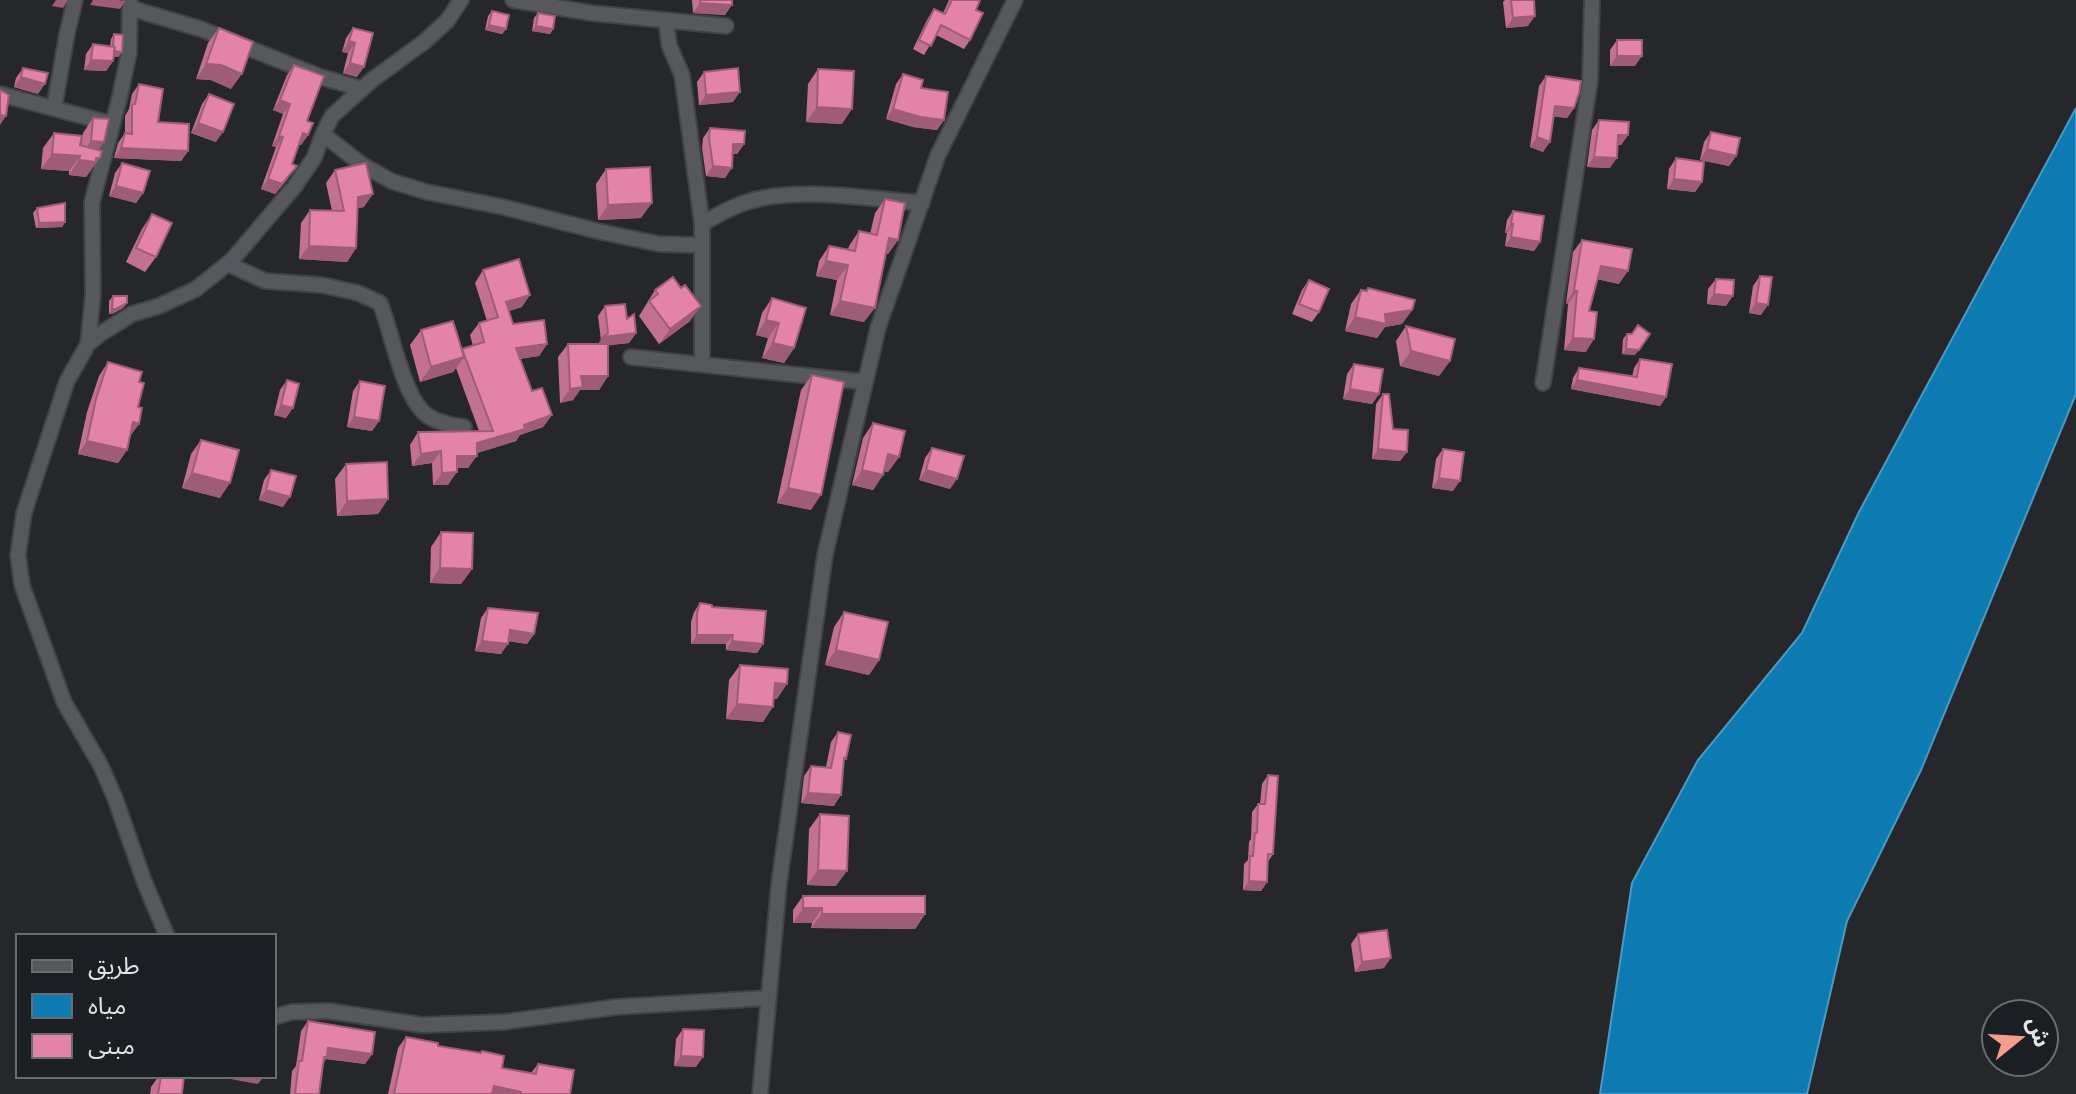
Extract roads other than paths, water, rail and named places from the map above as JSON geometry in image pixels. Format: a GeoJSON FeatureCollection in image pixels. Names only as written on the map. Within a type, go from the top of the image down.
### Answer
{"type":"FeatureCollection","features":[{"type":"Feature","properties":{"kind":"street"},"geometry":{"type":"LineString","coordinates":[[54,108],[75,0]]}},
{"type":"Feature","properties":{"kind":"street"},"geometry":{"type":"LineString","coordinates":[[166,934],[101,766],[64,702],[22,585],[18,555],[24,513],[53,420],[67,381],[88,344],[132,314],[196,289],[228,264],[295,186],[314,158],[332,116],[424,42],[447,21],[461,0]]}},
{"type":"Feature","properties":{"kind":"street"},"geometry":{"type":"LineString","coordinates":[[513,0],[591,13],[726,26]]}},
{"type":"Feature","properties":{"kind":"street"},"geometry":{"type":"LineString","coordinates":[[760,1094],[779,884],[825,555],[865,382],[878,328],[938,155],[1015,0]]}},
{"type":"Feature","properties":{"kind":"street"},"geometry":{"type":"LineString","coordinates":[[1543,383],[1590,81],[1592,0]]}},
{"type":"Feature","properties":{"kind":"street"},"geometry":{"type":"LineString","coordinates":[[88,344],[93,295],[92,202],[129,53],[130,4],[321,77],[362,89]]}},
{"type":"Feature","properties":{"kind":"street"},"geometry":{"type":"LineString","coordinates":[[666,20],[669,45],[682,75],[702,224],[702,364]]}},
{"type":"Feature","properties":{"kind":"street"},"geometry":{"type":"LineString","coordinates":[[0,94],[112,124]]}},
{"type":"Feature","properties":{"kind":"street"},"geometry":{"type":"LineString","coordinates":[[323,134],[361,164],[391,181],[427,192],[659,244],[702,245]]}},
{"type":"Feature","properties":{"kind":"street"},"geometry":{"type":"LineString","coordinates":[[702,224],[737,206],[775,195],[801,194],[922,203]]}},
{"type":"Feature","properties":{"kind":"street"},"geometry":{"type":"LineString","coordinates":[[228,264],[265,281],[322,285],[358,293],[380,303],[389,323],[408,390],[415,401],[426,415],[444,424],[464,427]]}},
{"type":"Feature","properties":{"kind":"street"},"geometry":{"type":"LineString","coordinates":[[631,357],[865,382]]}},
{"type":"Feature","properties":{"kind":"street"},"geometry":{"type":"LineString","coordinates":[[276,1016],[292,1012],[329,1011],[422,1025],[504,1022],[616,1007],[768,998]]}},
{"type":"Feature","properties":{"kind":"water"},"geometry":{"type":"Polygon","coordinates":[[[2076,108],[2076,394],[1921,770],[1847,921],[1807,1094],[1600,1094],[1632,883],[1698,760],[1802,633],[1859,512],[2076,108]]]}}]}
